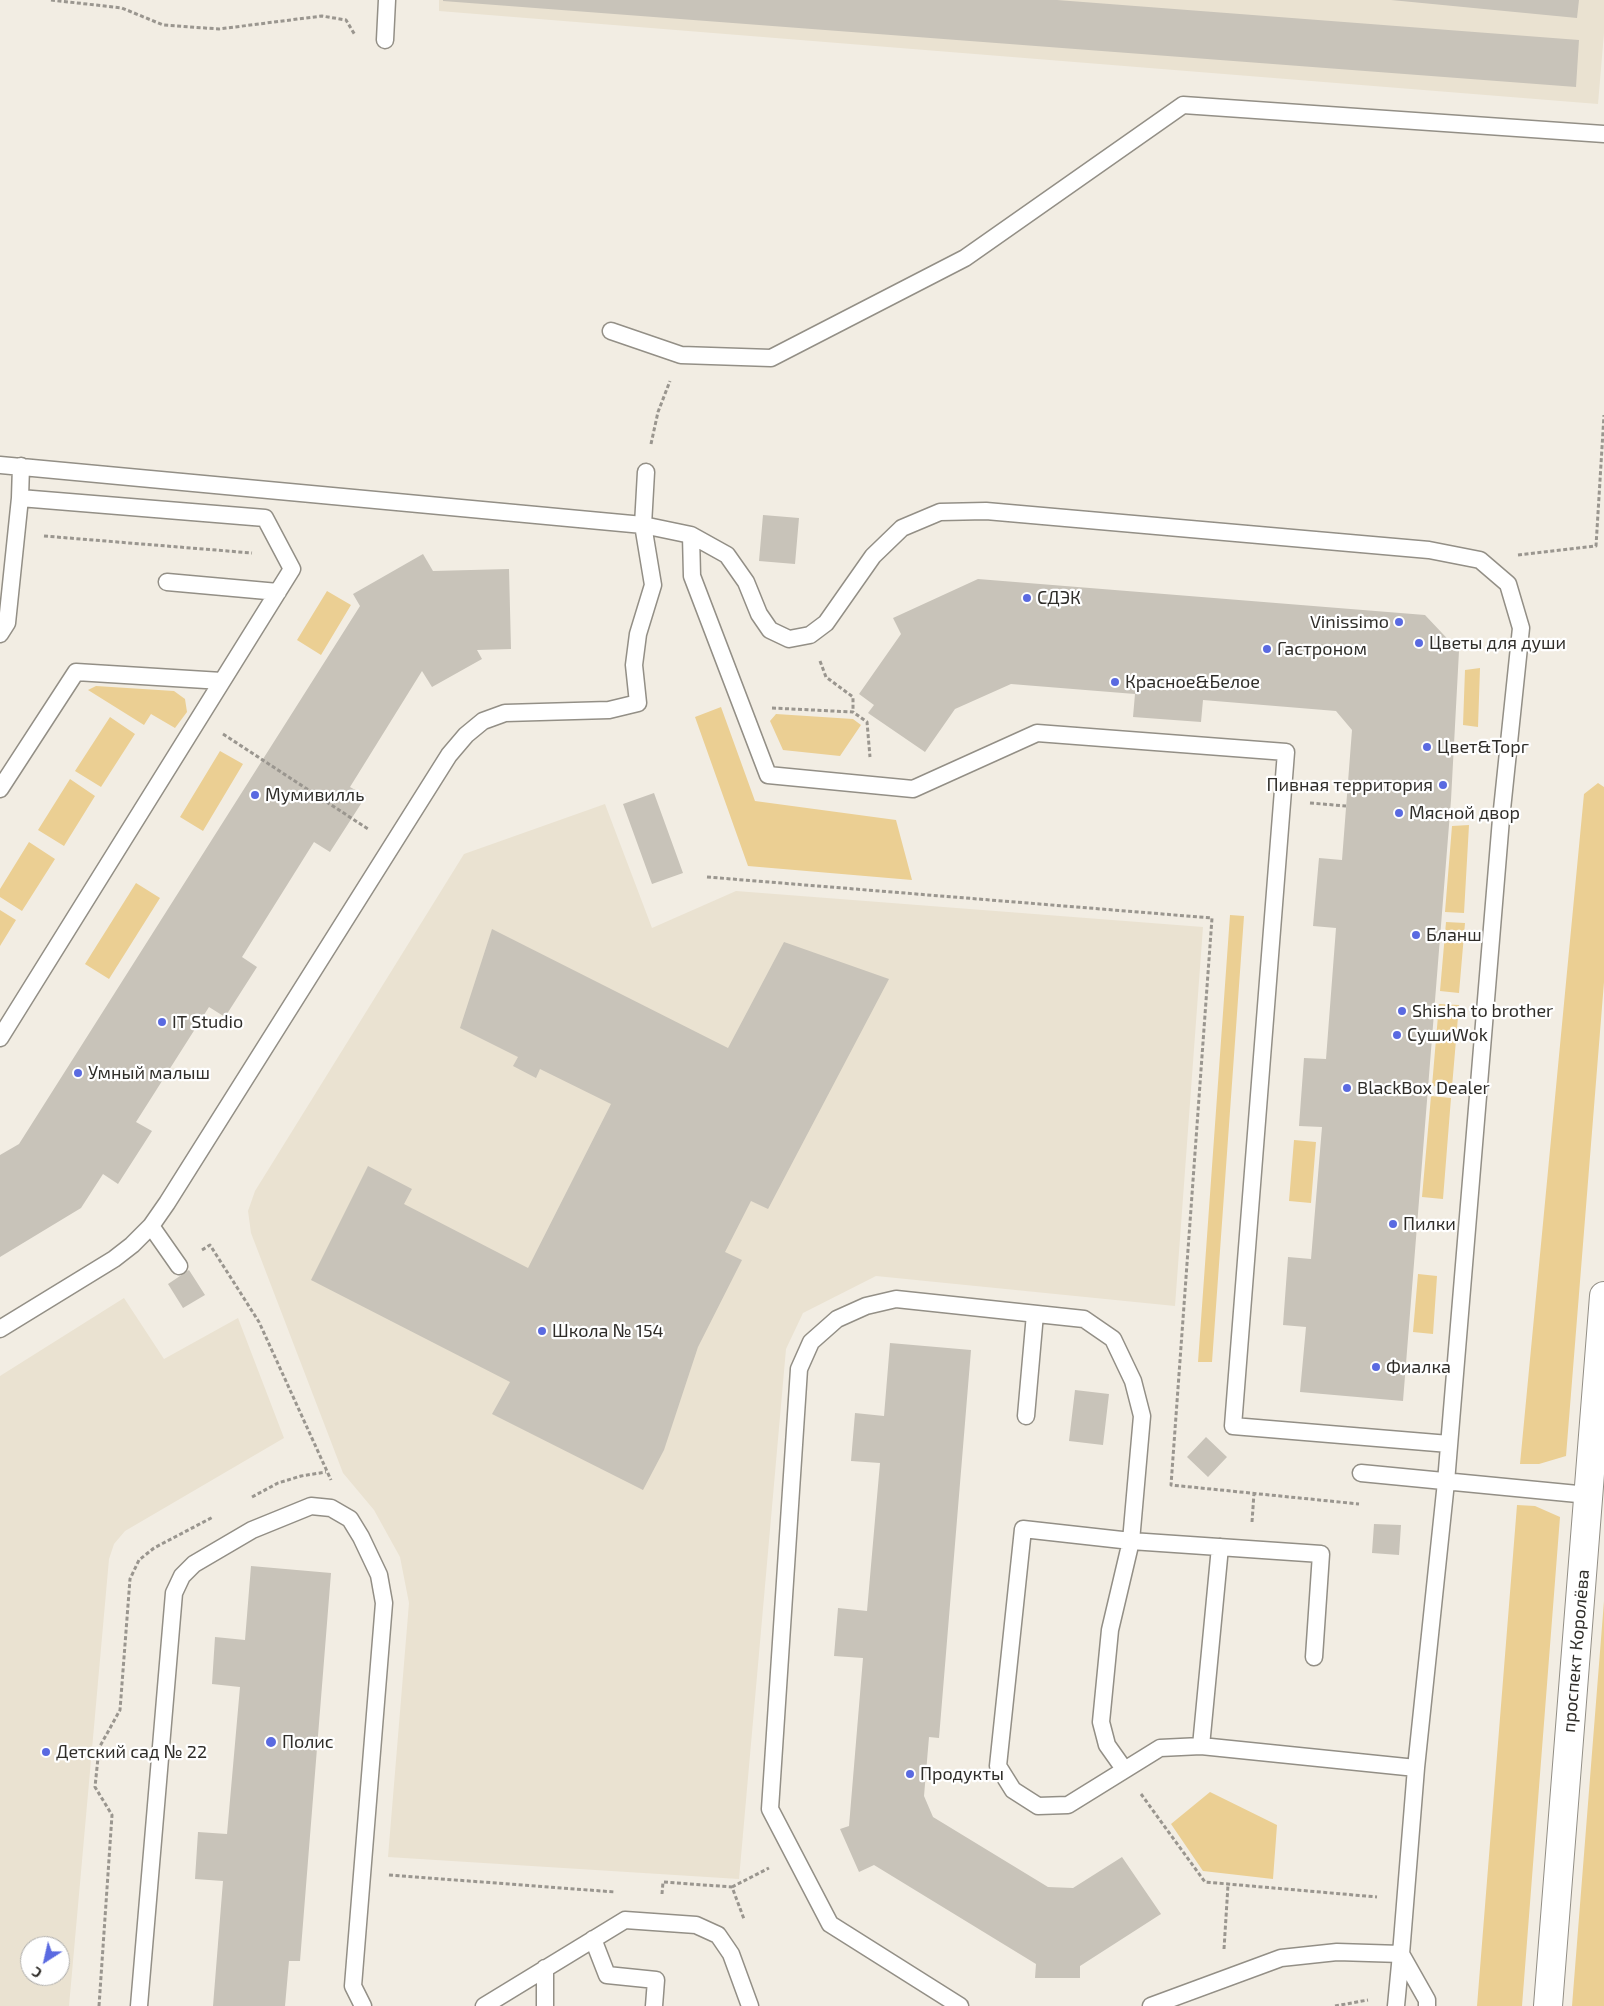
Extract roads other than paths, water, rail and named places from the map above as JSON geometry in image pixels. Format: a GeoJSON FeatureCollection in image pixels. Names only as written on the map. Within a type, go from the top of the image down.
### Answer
{"type":"FeatureCollection","features":[{"type":"Feature","properties":{"kind":"street","name":"проспект Королёва"},"geometry":{"type":"LineString","coordinates":[[1548,2006],[1604,1296]]}},
{"type":"Feature","properties":{"kind":"lane"},"geometry":{"type":"LineString","coordinates":[[385,40],[387,0]]}},
{"type":"Feature","properties":{"kind":"lane"},"geometry":{"type":"LineString","coordinates":[[611,331],[680,355],[771,358],[966,258],[1183,105],[1604,134]]}},
{"type":"Feature","properties":{"kind":"lane"},"geometry":{"type":"LineString","coordinates":[[0,465],[643,526],[691,535],[727,555],[746,582],[759,614],[770,630],[789,639],[810,635],[826,623],[873,556],[902,528],[940,512],[986,511],[1419,549],[1480,560],[1508,584],[1521,628],[1501,819],[1446,1482],[1416,1768],[1396,2006]]}},
{"type":"Feature","properties":{"kind":"lane"},"geometry":{"type":"LineString","coordinates":[[0,634],[7,623],[20,498],[21,466]]}},
{"type":"Feature","properties":{"kind":"lane"},"geometry":{"type":"LineString","coordinates":[[0,1328],[114,1258],[132,1245],[151,1226],[450,755],[466,735],[483,721],[505,713],[609,710],[638,703],[634,665],[638,634],[653,585],[643,526],[646,472]]}},
{"type":"Feature","properties":{"kind":"lane"},"geometry":{"type":"LineString","coordinates":[[0,1038],[292,569],[265,518],[20,498]]}},
{"type":"Feature","properties":{"kind":"lane"},"geometry":{"type":"LineString","coordinates":[[691,535],[692,576],[768,775],[912,788],[1037,734],[1286,752],[1233,1426],[1449,1444]]}},
{"type":"Feature","properties":{"kind":"lane"},"geometry":{"type":"LineString","coordinates":[[167,582],[278,592]]}},
{"type":"Feature","properties":{"kind":"lane"},"geometry":{"type":"LineString","coordinates":[[0,789],[76,672],[222,681]]}},
{"type":"Feature","properties":{"kind":"lane"},"geometry":{"type":"LineString","coordinates":[[151,1226],[179,1266]]}},
{"type":"Feature","properties":{"kind":"lane"},"geometry":{"type":"LineString","coordinates":[[960,2006],[830,1924],[770,1809],[799,1369],[811,1342],[837,1319],[866,1306],[896,1299],[1084,1318],[1112,1340],[1133,1381],[1142,1416],[1131,1541],[1110,1630],[1101,1722],[1107,1745],[1124,1769]]}},
{"type":"Feature","properties":{"kind":"lane"},"geometry":{"type":"LineString","coordinates":[[1026,1416],[1035,1314]]}},
{"type":"Feature","properties":{"kind":"lane"},"geometry":{"type":"LineString","coordinates":[[1361,1473],[1588,1495]]}},
{"type":"Feature","properties":{"kind":"lane"},"geometry":{"type":"LineString","coordinates":[[139,2006],[174,1593],[182,1576],[194,1564],[252,1530],[311,1506],[331,1508],[350,1519],[361,1537],[378,1575],[384,1603],[353,1986],[363,2006]]}},
{"type":"Feature","properties":{"kind":"lane"},"geometry":{"type":"LineString","coordinates":[[1314,1656],[1321,1554],[1131,1541],[1023,1529],[998,1766],[1013,1790],[1038,1806],[1068,1805],[1160,1748],[1201,1746],[1416,1768]]}},
{"type":"Feature","properties":{"kind":"lane"},"geometry":{"type":"LineString","coordinates":[[1201,1746],[1220,1547]]}},
{"type":"Feature","properties":{"kind":"lane"},"geometry":{"type":"LineString","coordinates":[[484,2006],[625,1920],[696,1925],[718,1935],[731,1954],[750,2006]]}},
{"type":"Feature","properties":{"kind":"lane"},"geometry":{"type":"LineString","coordinates":[[593,1939],[607,1975],[656,1980],[654,2006]]}},
{"type":"Feature","properties":{"kind":"lane"},"geometry":{"type":"LineString","coordinates":[[1151,2006],[1281,1958],[1337,1952],[1400,1954]]}},
{"type":"Feature","properties":{"kind":"lane"},"geometry":{"type":"LineString","coordinates":[[1400,1954],[1427,2000],[1427,2006]]}},
{"type":"Feature","properties":{"kind":"lane"},"geometry":{"type":"LineString","coordinates":[[545,1968],[545,2006]]}},
{"type":"Feature","properties":{"kind":"place","name":"СДЭК"},"geometry":{"type":"Point","coordinates":[1027,598]}},
{"type":"Feature","properties":{"kind":"place","name":"Vinissimo"},"geometry":{"type":"Point","coordinates":[1399,622]}},
{"type":"Feature","properties":{"kind":"place","name":"Цветы для души"},"geometry":{"type":"Point","coordinates":[1419,643]}},
{"type":"Feature","properties":{"kind":"place","name":"Гастроном"},"geometry":{"type":"Point","coordinates":[1267,649]}},
{"type":"Feature","properties":{"kind":"place","name":"Красное&Белое"},"geometry":{"type":"Point","coordinates":[1115,682]}},
{"type":"Feature","properties":{"kind":"place","name":"Цвет&Торг"},"geometry":{"type":"Point","coordinates":[1427,747]}},
{"type":"Feature","properties":{"kind":"place","name":"Пивная территория"},"geometry":{"type":"Point","coordinates":[1443,785]}},
{"type":"Feature","properties":{"kind":"place","name":"Мумивилль"},"geometry":{"type":"Point","coordinates":[255,795]}},
{"type":"Feature","properties":{"kind":"place","name":"Мясной двор"},"geometry":{"type":"Point","coordinates":[1399,813]}},
{"type":"Feature","properties":{"kind":"place","name":"Бланш"},"geometry":{"type":"Point","coordinates":[1416,935]}},
{"type":"Feature","properties":{"kind":"place","name":"Shisha to brother"},"geometry":{"type":"Point","coordinates":[1402,1011]}},
{"type":"Feature","properties":{"kind":"place","name":"IT Studio"},"geometry":{"type":"Point","coordinates":[162,1022]}},
{"type":"Feature","properties":{"kind":"place","name":"СушиWok"},"geometry":{"type":"Point","coordinates":[1397,1035]}},
{"type":"Feature","properties":{"kind":"place","name":"Умный малыш"},"geometry":{"type":"Point","coordinates":[78,1073]}},
{"type":"Feature","properties":{"kind":"place","name":"BlackBox Dealer"},"geometry":{"type":"Point","coordinates":[1347,1088]}},
{"type":"Feature","properties":{"kind":"place","name":"Пилки"},"geometry":{"type":"Point","coordinates":[1393,1224]}},
{"type":"Feature","properties":{"kind":"place","name":"Школа № 154"},"geometry":{"type":"Point","coordinates":[542,1331]}},
{"type":"Feature","properties":{"kind":"place","name":"Фиалка"},"geometry":{"type":"Point","coordinates":[1376,1367]}},
{"type":"Feature","properties":{"kind":"place","name":"Полис"},"geometry":{"type":"Point","coordinates":[271,1742]}},
{"type":"Feature","properties":{"kind":"place","name":"Детский сад № 22"},"geometry":{"type":"Point","coordinates":[46,1752]}},
{"type":"Feature","properties":{"kind":"place","name":"Продукты"},"geometry":{"type":"Point","coordinates":[910,1774]}}]}
